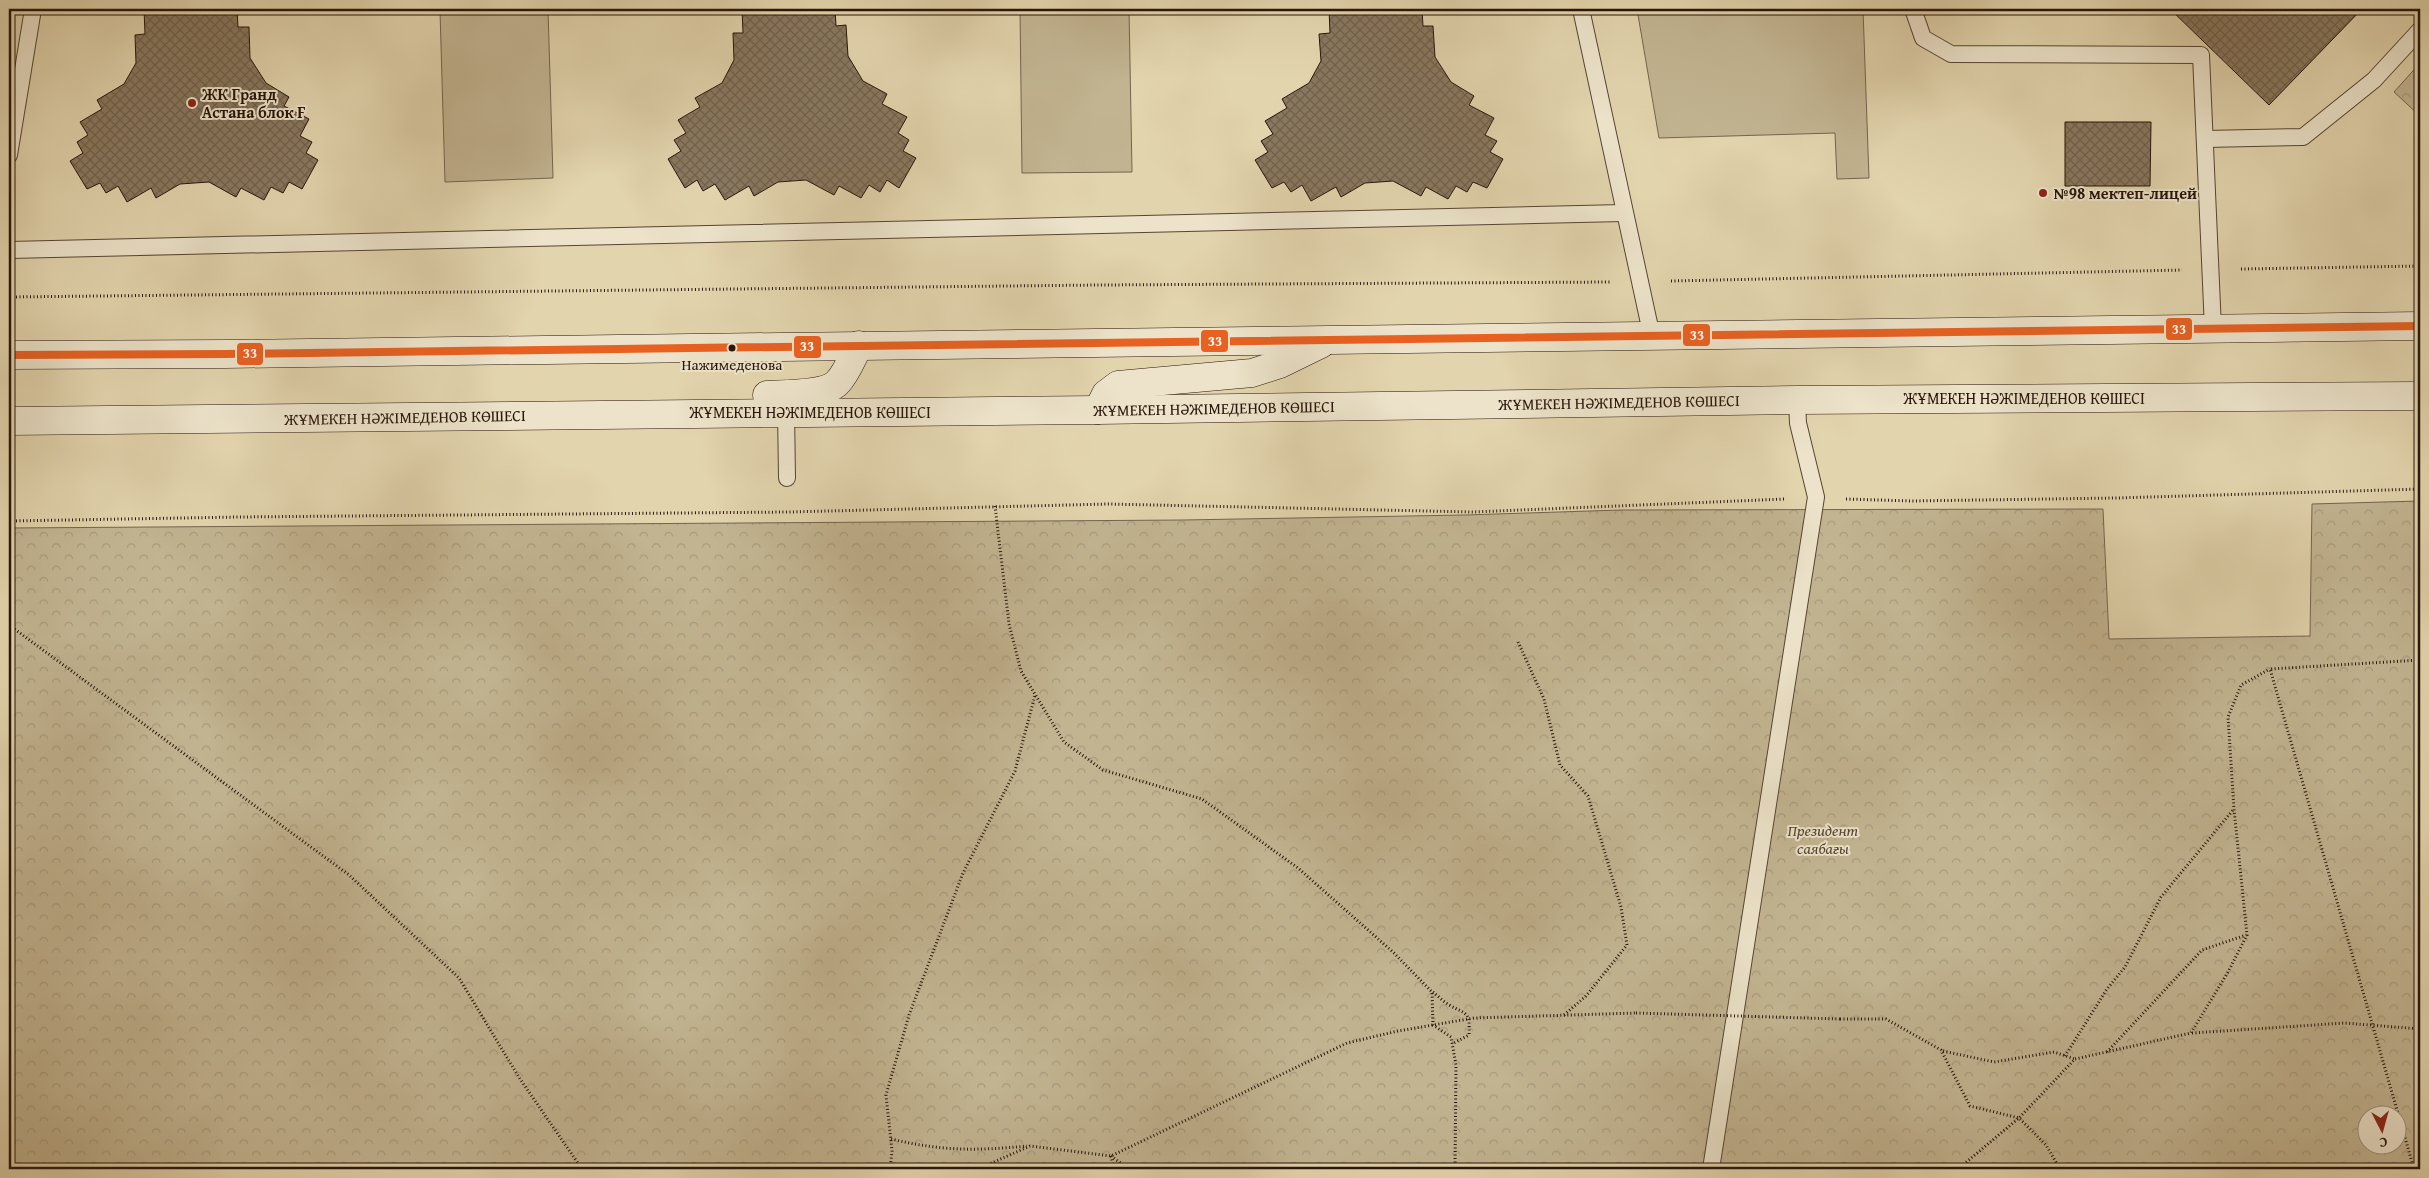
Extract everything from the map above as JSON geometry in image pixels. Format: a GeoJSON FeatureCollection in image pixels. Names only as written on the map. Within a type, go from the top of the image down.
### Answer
{"type":"FeatureCollection","features":[{"type":"Feature","properties":{"kind":"main road"},"geometry":{"type":"LineString","coordinates":[[9,355],[1327,341],[2420,326]]}},
{"type":"Feature","properties":{"kind":"main road"},"geometry":{"type":"LineString","coordinates":[[1098,410],[1106,394],[1118,385],[1252,373],[1280,364],[1327,341]]}},
{"type":"Feature","properties":{"kind":"main road"},"geometry":{"type":"LineString","coordinates":[[658,413],[710,400],[817,391],[836,385],[845,373],[859,345]]}},
{"type":"Feature","properties":{"kind":"main road","name":"ЖҰМЕКЕН НӘЖІМЕДЕНОВ КӨШЕСІ"},"geometry":{"type":"LineString","coordinates":[[9,421],[786,411],[1098,410],[1797,400],[2420,396]]}},
{"type":"Feature","properties":{"kind":"lane"},"geometry":{"type":"LineString","coordinates":[[9,155],[33,9]]}},
{"type":"Feature","properties":{"kind":"lane"},"geometry":{"type":"LineString","coordinates":[[1581,9],[1652,337]]}},
{"type":"Feature","properties":{"kind":"lane"},"geometry":{"type":"LineString","coordinates":[[1913,9],[1923,38],[1951,54],[2201,55],[2212,329]]}},
{"type":"Feature","properties":{"kind":"lane"},"geometry":{"type":"LineString","coordinates":[[2205,139],[2304,137],[2374,80],[2420,30]]}},
{"type":"Feature","properties":{"kind":"lane"},"geometry":{"type":"LineString","coordinates":[[9,250],[1624,213]]}},
{"type":"Feature","properties":{"kind":"lane"},"geometry":{"type":"LineString","coordinates":[[1711,1169],[1816,498],[1798,423],[1797,400]]}},
{"type":"Feature","properties":{"kind":"lane"},"geometry":{"type":"LineString","coordinates":[[786,411],[787,478]]}},
{"type":"Feature","properties":{"kind":"path"},"geometry":{"type":"LineString","coordinates":[[9,297],[1099,285],[1641,282],[2420,266]]}},
{"type":"Feature","properties":{"kind":"path"},"geometry":{"type":"LineString","coordinates":[[9,521],[248,516],[789,512],[1118,504],[1473,512],[1816,498],[1920,501],[2420,489]]}},
{"type":"Feature","properties":{"kind":"path"},"geometry":{"type":"LineString","coordinates":[[995,506],[1009,624],[1021,671],[1064,742],[1103,770],[1202,799],[1298,868],[1394,953],[1432,992],[1449,1005],[1464,1011],[1470,1019],[1469,1035],[1452,1044]]}},
{"type":"Feature","properties":{"kind":"path"},"geometry":{"type":"LineString","coordinates":[[9,624],[349,875],[459,978],[520,1079],[582,1169]]}},
{"type":"Feature","properties":{"kind":"path"},"geometry":{"type":"LineString","coordinates":[[1518,642],[1544,699],[1560,765],[1588,796],[1621,907],[1627,945],[1586,996],[1564,1015]]}},
{"type":"Feature","properties":{"kind":"path"},"geometry":{"type":"LineString","coordinates":[[2191,1033],[2247,935],[2234,809],[2228,717],[2241,685],[2270,669],[2420,660]]}},
{"type":"Feature","properties":{"kind":"path"},"geometry":{"type":"LineString","coordinates":[[2270,669],[2414,1169]]}},
{"type":"Feature","properties":{"kind":"path"},"geometry":{"type":"LineString","coordinates":[[890,1169],[891,1139],[886,1095],[909,1016],[963,873],[1016,771],[1036,694]]}},
{"type":"Feature","properties":{"kind":"path"},"geometry":{"type":"LineString","coordinates":[[2065,1056],[2107,989],[2125,967],[2161,897],[2234,809]]}},
{"type":"Feature","properties":{"kind":"path"},"geometry":{"type":"LineString","coordinates":[[2106,1053],[2202,950],[2247,935]]}},
{"type":"Feature","properties":{"kind":"path"},"geometry":{"type":"LineString","coordinates":[[1432,992],[1433,1025]]}},
{"type":"Feature","properties":{"kind":"path"},"geometry":{"type":"LineString","coordinates":[[1111,1156],[1347,1043],[1470,1019],[1636,1013],[1886,1020],[1942,1051],[1994,1062],[2054,1052],[2075,1059],[2191,1033],[2345,1023],[2420,1029]]}},
{"type":"Feature","properties":{"kind":"path"},"geometry":{"type":"LineString","coordinates":[[1433,1025],[1451,1037],[1456,1065],[1455,1169]]}},
{"type":"Feature","properties":{"kind":"path"},"geometry":{"type":"LineString","coordinates":[[1942,1051],[1970,1106],[2019,1118],[2046,1145],[2060,1169]]}},
{"type":"Feature","properties":{"kind":"path"},"geometry":{"type":"LineString","coordinates":[[1958,1169],[2019,1118],[2075,1059]]}},
{"type":"Feature","properties":{"kind":"path"},"geometry":{"type":"LineString","coordinates":[[891,1139],[927,1148],[976,1151],[1030,1146],[1111,1156],[1129,1169]]}},
{"type":"Feature","properties":{"kind":"path"},"geometry":{"type":"LineString","coordinates":[[978,1169],[1030,1146]]}},
{"type":"Feature","properties":{"kind":"path"},"geometry":{"type":"LineString","coordinates":[[1111,1156],[1114,1169]]}},
{"type":"Feature","properties":{"kind":"green space"},"geometry":{"type":"Polygon","coordinates":[[[548,9],[553,178],[445,182],[440,11],[548,9]]]}},
{"type":"Feature","properties":{"kind":"green space"},"geometry":{"type":"Polygon","coordinates":[[[1020,9],[1129,9],[1132,172],[1022,173],[1020,9]]]}},
{"type":"Feature","properties":{"kind":"green space"},"geometry":{"type":"Polygon","coordinates":[[[1637,9],[1863,9],[1869,178],[1837,179],[1835,133],[1659,138],[1637,9]]]}},
{"type":"Feature","properties":{"kind":"green space"},"geometry":{"type":"Polygon","coordinates":[[[2420,63],[2420,116],[2394,92],[2420,63]]]}},
{"type":"Feature","properties":{"kind":"green space","name":"Президент саябағы"},"geometry":{"type":"Polygon","coordinates":[[[2420,501],[2420,1169],[9,1169],[9,528],[1183,520],[1621,510],[2103,509],[2109,639],[2310,636],[2312,504],[2420,501]]]}},
{"type":"Feature","properties":{"kind":"building","name":"ЖК Гранд Астана блок F"},"geometry":{"type":"Polygon","coordinates":[[[144,9],[237,9],[238,27],[249,27],[250,58],[266,83],[289,97],[284,106],[309,119],[300,136],[312,142],[306,153],[318,160],[302,189],[289,182],[283,193],[271,187],[264,200],[241,188],[236,197],[209,182],[180,184],[156,198],[151,188],[127,202],[118,186],[106,193],[100,183],[87,189],[70,161],[83,153],[77,142],[88,135],[80,122],[102,109],[97,100],[124,84],[136,63],[135,35],[145,34],[144,9]]]}},
{"type":"Feature","properties":{"kind":"building"},"geometry":{"type":"Polygon","coordinates":[[[742,9],[835,9],[836,26],[846,25],[848,56],[863,81],[887,94],[882,104],[907,117],[898,133],[909,140],[903,151],[916,158],[899,188],[887,180],[880,192],[869,185],[861,198],[839,186],[834,195],[806,180],[778,182],[754,196],[749,186],[725,200],[715,184],[703,191],[697,180],[685,188],[668,159],[681,151],[674,140],[686,133],[678,120],[700,107],[695,98],[722,83],[734,60],[733,33],[743,33],[742,9]]]}},
{"type":"Feature","properties":{"kind":"building"},"geometry":{"type":"Polygon","coordinates":[[[1329,9],[1422,9],[1423,26],[1433,26],[1435,57],[1451,82],[1474,96],[1469,105],[1494,118],[1485,135],[1497,141],[1490,152],[1503,159],[1487,188],[1473,182],[1467,192],[1456,186],[1448,199],[1426,187],[1421,196],[1393,181],[1365,183],[1341,197],[1336,187],[1311,201],[1302,185],[1291,192],[1284,182],[1272,188],[1255,160],[1268,152],[1261,141],[1273,134],[1265,121],[1287,108],[1282,99],[1309,83],[1321,61],[1319,34],[1330,33],[1329,9]]]}},
{"type":"Feature","properties":{"kind":"building"},"geometry":{"type":"Polygon","coordinates":[[[2170,9],[2362,9],[2269,105],[2170,9]]]}},
{"type":"Feature","properties":{"kind":"building"},"geometry":{"type":"Polygon","coordinates":[[[2065,122],[2151,122],[2150,186],[2065,186],[2065,122]]]}},
{"type":"Feature","properties":{"kind":"transit line","name":"33"},"geometry":{"type":"LineString","coordinates":[[9,355],[225,354],[2420,326]]}},
{"type":"Feature","properties":{"kind":"place","name":"ЖК Гранд Астана блок F"},"geometry":{"type":"Point","coordinates":[192,103]}},
{"type":"Feature","properties":{"kind":"place","name":"№98 мектеп-лицей"},"geometry":{"type":"Point","coordinates":[2043,193]}},
{"type":"Feature","properties":{"kind":"place","name":"Нажимеденова"},"geometry":{"type":"Point","coordinates":[732,348]}}]}
